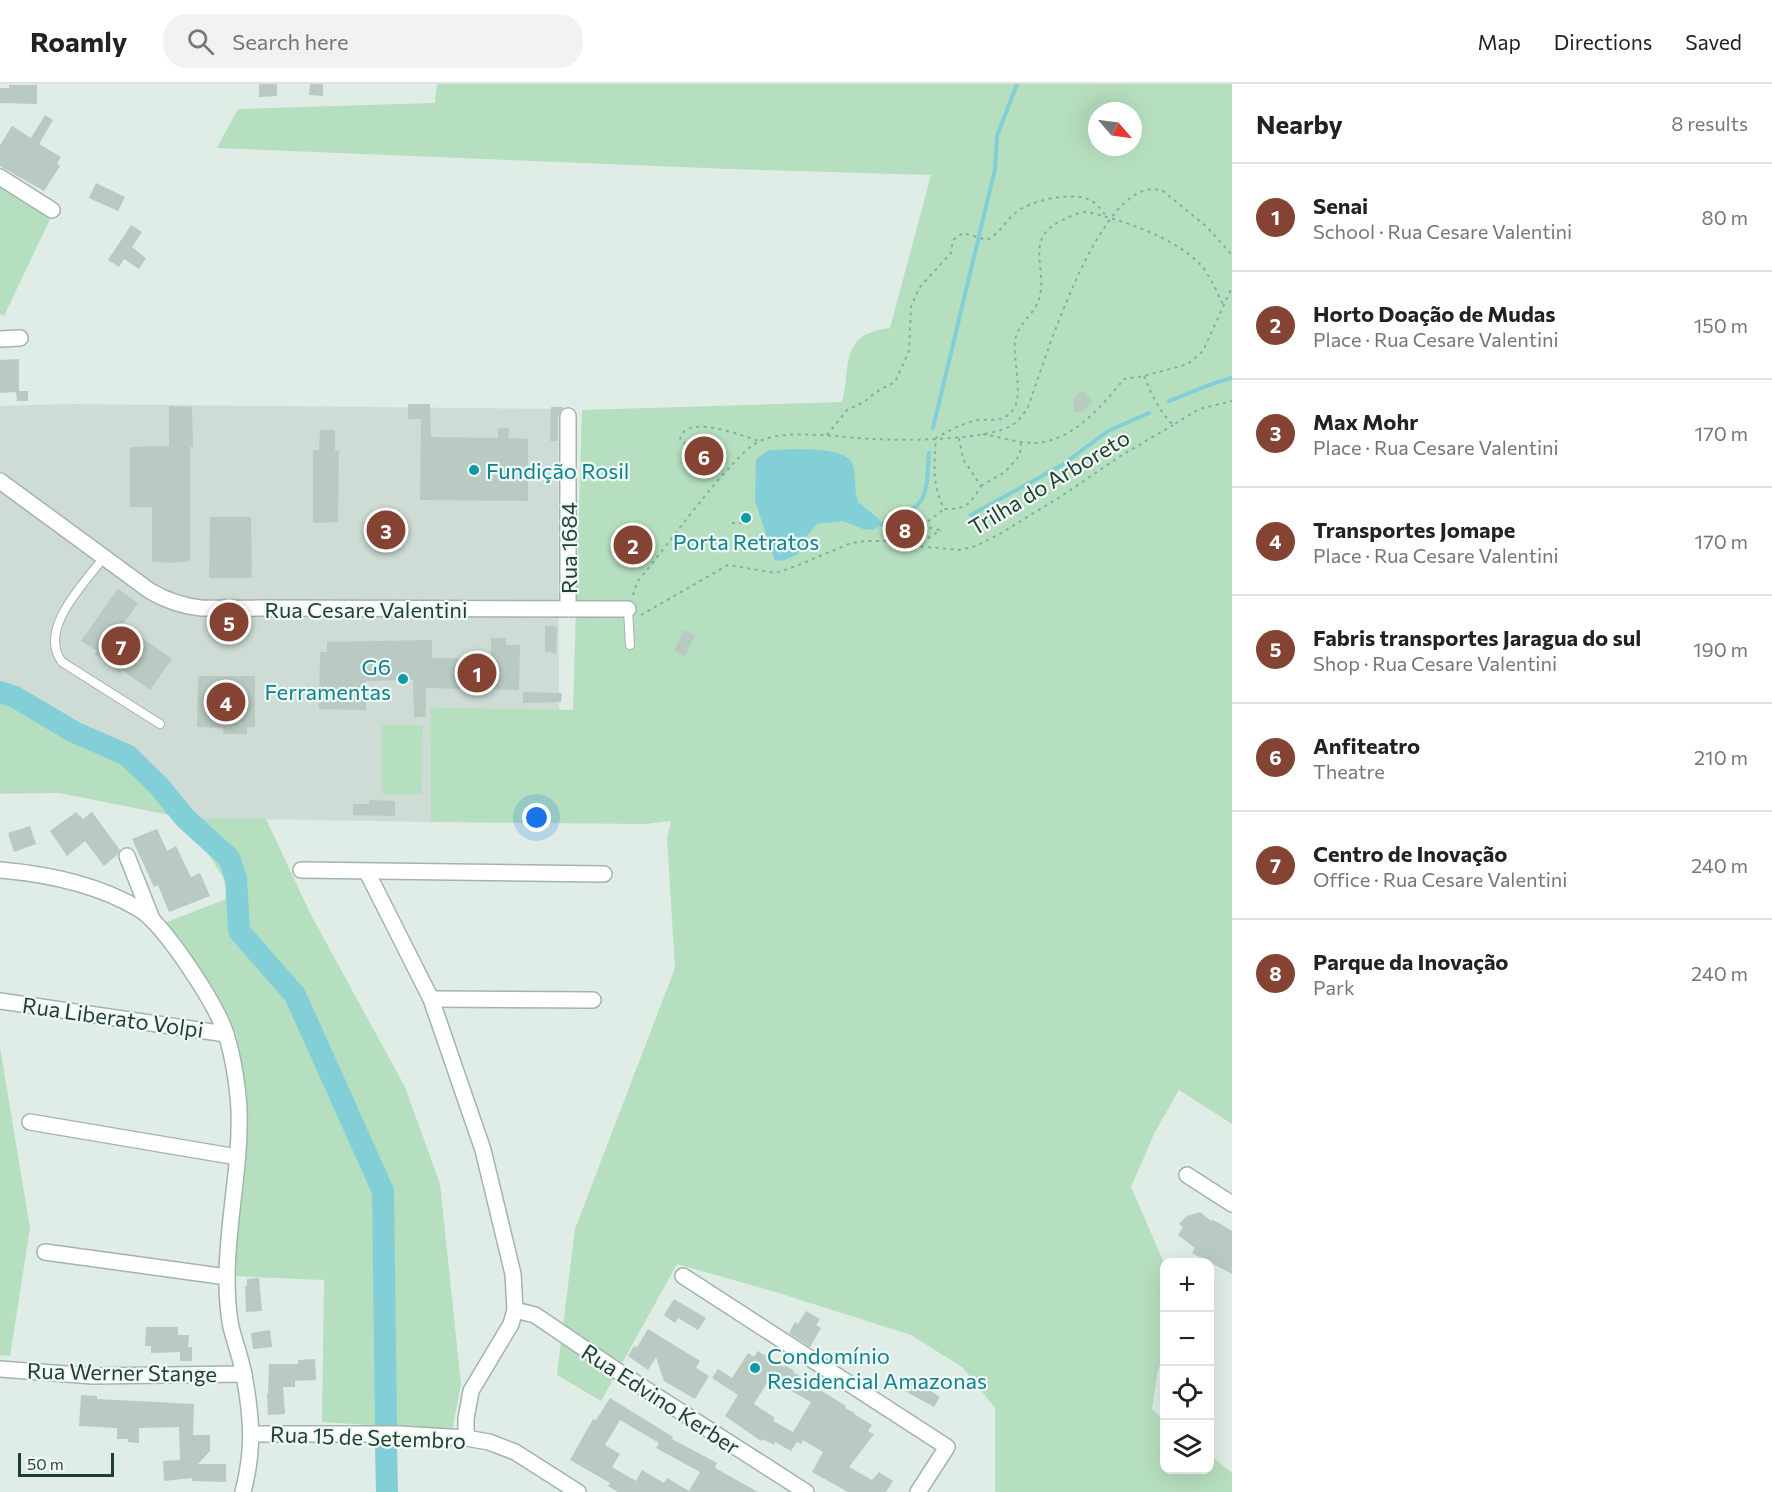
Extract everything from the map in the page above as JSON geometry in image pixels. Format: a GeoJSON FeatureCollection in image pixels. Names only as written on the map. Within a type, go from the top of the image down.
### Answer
{"type":"FeatureCollection","features":[{"type":"Feature","properties":{"kind":"street"},"geometry":{"type":"LineString","coordinates":[[0,177],[52,210]]}},
{"type":"Feature","properties":{"kind":"street"},"geometry":{"type":"LineString","coordinates":[[0,339],[20,338]]}},
{"type":"Feature","properties":{"kind":"street","name":"Rua 1684"},"geometry":{"type":"LineString","coordinates":[[568,416],[568,609]]}},
{"type":"Feature","properties":{"kind":"street","name":"Rua Cesare Valentini"},"geometry":{"type":"LineString","coordinates":[[0,481],[166,600],[184,606],[201,608],[568,609],[628,613]]}},
{"type":"Feature","properties":{"kind":"street"},"geometry":{"type":"LineString","coordinates":[[127,856],[152,919]]}},
{"type":"Feature","properties":{"kind":"street"},"geometry":{"type":"LineString","coordinates":[[0,870],[27,872],[88,886],[139,909],[152,919],[174,947],[202,988],[226,1034],[239,1110],[226,1277],[231,1325],[244,1374],[252,1434],[250,1463],[243,1492]]}},
{"type":"Feature","properties":{"kind":"street"},"geometry":{"type":"LineString","coordinates":[[301,870],[604,874]]}},
{"type":"Feature","properties":{"kind":"street"},"geometry":{"type":"LineString","coordinates":[[367,872],[431,999],[483,1150],[513,1274],[515,1310],[511,1324],[471,1391],[465,1419],[466,1438]]}},
{"type":"Feature","properties":{"kind":"street"},"geometry":{"type":"LineString","coordinates":[[431,999],[592,1000]]}},
{"type":"Feature","properties":{"kind":"street","name":"Rua Liberato Volpi"},"geometry":{"type":"LineString","coordinates":[[0,1001],[226,1034]]}},
{"type":"Feature","properties":{"kind":"street"},"geometry":{"type":"LineString","coordinates":[[30,1122],[237,1157]]}},
{"type":"Feature","properties":{"kind":"street"},"geometry":{"type":"LineString","coordinates":[[1187,1175],[1232,1204]]}},
{"type":"Feature","properties":{"kind":"street"},"geometry":{"type":"LineString","coordinates":[[45,1252],[226,1277]]}},
{"type":"Feature","properties":{"kind":"street"},"geometry":{"type":"LineString","coordinates":[[682,1276],[946,1447],[918,1492]]}},
{"type":"Feature","properties":{"kind":"street","name":"Rua Edvino Kerber"},"geometry":{"type":"LineString","coordinates":[[515,1310],[535,1315],[806,1492]]}},
{"type":"Feature","properties":{"kind":"street","name":"Rua Werner Stange"},"geometry":{"type":"LineString","coordinates":[[0,1369],[93,1376],[244,1374]]}},
{"type":"Feature","properties":{"kind":"street","name":"Rua 15 de Setembro"},"geometry":{"type":"LineString","coordinates":[[252,1434],[399,1434],[466,1438],[489,1442],[515,1452],[578,1492]]}},
{"type":"Feature","properties":{"kind":"lane"},"geometry":{"type":"LineString","coordinates":[[105,557],[63,612],[55,629],[54,652],[62,662],[159,724]]}},
{"type":"Feature","properties":{"kind":"lane"},"geometry":{"type":"LineString","coordinates":[[628,613],[630,645]]}},
{"type":"Feature","properties":{"kind":"path"},"geometry":{"type":"LineString","coordinates":[[628,613],[637,582],[697,504],[747,449],[759,441],[772,437],[827,436],[874,440],[958,437],[1009,427],[1022,417],[1028,407],[1078,275],[1109,219],[1135,195],[1146,189],[1156,188],[1163,191],[1207,227],[1232,255]]}},
{"type":"Feature","properties":{"kind":"path"},"geometry":{"type":"LineString","coordinates":[[827,436],[847,410],[895,382],[909,351],[911,307],[919,288],[951,253],[953,240],[963,233],[987,240],[1004,227],[1015,213],[1040,201],[1065,196],[1082,197],[1093,201],[1109,219]]}},
{"type":"Feature","properties":{"kind":"path"},"geometry":{"type":"LineString","coordinates":[[936,438],[976,420],[1004,419],[1016,406],[1019,394],[1015,358],[1017,332],[1039,301],[1041,291],[1039,250],[1043,235],[1058,222],[1082,212],[1128,224],[1174,245],[1200,265],[1223,304]]}},
{"type":"Feature","properties":{"kind":"path"},"geometry":{"type":"LineString","coordinates":[[982,434],[1035,443],[1062,436],[1105,402],[1124,379],[1188,364],[1203,351],[1232,287]]}},
{"type":"Feature","properties":{"kind":"path"},"geometry":{"type":"LineString","coordinates":[[1144,376],[1154,400],[1173,425]]}},
{"type":"Feature","properties":{"kind":"path","name":"Trilha do Arboreto"},"geometry":{"type":"LineString","coordinates":[[628,613],[640,616],[728,565],[776,573],[851,543],[889,541],[914,546],[960,550],[976,546],[1051,503],[1122,455],[1199,409],[1232,401]]}},
{"type":"Feature","properties":{"kind":"path"},"geometry":{"type":"LineString","coordinates":[[686,444],[680,440],[681,435],[686,429],[699,425],[759,441]]}},
{"type":"Feature","properties":{"kind":"path"},"geometry":{"type":"LineString","coordinates":[[958,437],[963,459],[981,486]]}},
{"type":"Feature","properties":{"kind":"path"},"geometry":{"type":"LineString","coordinates":[[936,438],[934,465],[937,493],[944,509]]}},
{"type":"Feature","properties":{"kind":"path"},"geometry":{"type":"LineString","coordinates":[[914,546],[941,530],[922,526],[944,509],[960,509],[973,500],[981,486],[1005,472],[1020,455],[1021,441]]}},
{"type":"Feature","properties":{"kind":"path"},"geometry":{"type":"LineString","coordinates":[[732,523],[750,523],[749,512]]}},
{"type":"Feature","properties":{"kind":"shaded area"},"geometry":{"type":"Polygon","coordinates":[[[72,404],[558,409],[559,710],[430,707],[431,822],[185,818],[60,793],[0,794],[0,406],[72,404]]]}},
{"type":"Feature","properties":{"kind":"green space"},"geometry":{"type":"Polygon","coordinates":[[[437,84],[1232,84],[1232,1124],[1179,1090],[1155,1132],[1131,1187],[1162,1258],[1160,1258],[1160,1365],[1152,1409],[1160,1416],[1160,1474],[1214,1474],[1214,1458],[1232,1473],[1232,1492],[995,1492],[995,1408],[962,1367],[911,1335],[677,1264],[601,1401],[557,1375],[575,1229],[675,968],[667,838],[671,821],[645,824],[431,822],[430,707],[573,710],[582,410],[842,402],[850,354],[855,345],[862,337],[873,331],[890,328],[931,175],[217,148],[238,109],[435,103],[437,84]]]}},
{"type":"Feature","properties":{"kind":"green space"},"geometry":{"type":"Polygon","coordinates":[[[0,184],[52,215],[4,316],[0,314],[0,184]]]}},
{"type":"Feature","properties":{"kind":"green space"},"geometry":{"type":"Polygon","coordinates":[[[0,692],[15,697],[74,732],[127,755],[158,785],[185,818],[60,793],[0,793],[0,692]]]}},
{"type":"Feature","properties":{"kind":"green space"},"geometry":{"type":"Polygon","coordinates":[[[382,725],[423,725],[422,794],[382,794],[382,725]]]}},
{"type":"Feature","properties":{"kind":"green space"},"geometry":{"type":"Polygon","coordinates":[[[185,818],[266,819],[310,913],[405,1087],[440,1184],[461,1384],[452,1432],[322,1422],[324,1280],[233,1276],[247,1091],[236,1033],[214,992],[164,923],[229,898],[223,877],[185,818]]]}},
{"type":"Feature","properties":{"kind":"green space"},"geometry":{"type":"Polygon","coordinates":[[[0,1047],[30,1228],[10,1356],[0,1355],[0,1047]]]}},
{"type":"Feature","properties":{"kind":"water"},"geometry":{"type":"Polygon","coordinates":[[[769,450],[828,451],[848,458],[853,465],[858,502],[879,519],[881,524],[873,530],[863,529],[843,521],[817,524],[803,540],[798,554],[785,560],[775,561],[755,501],[756,459],[769,450]]]}},
{"type":"Feature","properties":{"kind":"building"},"geometry":{"type":"Polygon","coordinates":[[[259,84],[277,84],[277,96],[259,97],[259,84]]]}},
{"type":"Feature","properties":{"kind":"building"},"geometry":{"type":"Polygon","coordinates":[[[310,84],[323,84],[323,96],[309,95],[310,84]]]}},
{"type":"Feature","properties":{"kind":"building"},"geometry":{"type":"Polygon","coordinates":[[[9,85],[37,85],[37,104],[0,103],[0,88],[9,88],[9,85]]]}},
{"type":"Feature","properties":{"kind":"building"},"geometry":{"type":"Polygon","coordinates":[[[45,115],[53,120],[39,144],[61,157],[57,164],[60,166],[44,191],[0,166],[0,145],[12,126],[31,138],[45,115]]]}},
{"type":"Feature","properties":{"kind":"building"},"geometry":{"type":"Polygon","coordinates":[[[96,183],[125,197],[118,211],[89,198],[96,183]]]}},
{"type":"Feature","properties":{"kind":"building"},"geometry":{"type":"Polygon","coordinates":[[[131,225],[142,232],[132,247],[146,258],[139,269],[124,259],[119,267],[108,260],[131,225]]]}},
{"type":"Feature","properties":{"kind":"building"},"geometry":{"type":"Polygon","coordinates":[[[19,359],[19,391],[28,391],[28,401],[17,401],[16,392],[0,393],[0,360],[19,359]]]}},
{"type":"Feature","properties":{"kind":"building"},"geometry":{"type":"Polygon","coordinates":[[[1082,390],[1093,402],[1082,412],[1074,412],[1074,398],[1082,390]]]}},
{"type":"Feature","properties":{"kind":"building","name":"Fundição Rosil"},"geometry":{"type":"Polygon","coordinates":[[[408,404],[430,404],[431,437],[498,438],[498,428],[509,428],[508,438],[528,439],[528,501],[420,500],[421,419],[408,419],[408,404]]]}},
{"type":"Feature","properties":{"kind":"building"},"geometry":{"type":"Polygon","coordinates":[[[169,406],[192,407],[193,447],[190,447],[190,561],[170,563],[152,561],[152,507],[130,507],[130,447],[169,446],[169,406]]]}},
{"type":"Feature","properties":{"kind":"building"},"geometry":{"type":"Polygon","coordinates":[[[551,407],[563,407],[558,415],[558,441],[550,441],[551,407]]]}},
{"type":"Feature","properties":{"kind":"building"},"geometry":{"type":"Polygon","coordinates":[[[320,430],[335,430],[335,450],[339,451],[338,522],[313,523],[313,450],[319,450],[320,430]]]}},
{"type":"Feature","properties":{"kind":"building"},"geometry":{"type":"Polygon","coordinates":[[[210,517],[251,517],[252,578],[209,578],[210,517]]]}},
{"type":"Feature","properties":{"kind":"building"},"geometry":{"type":"Polygon","coordinates":[[[376,520],[396,520],[396,541],[375,540],[376,520]]]}},
{"type":"Feature","properties":{"kind":"building"},"geometry":{"type":"Polygon","coordinates":[[[648,537],[649,557],[618,559],[618,550],[613,550],[612,540],[648,537]]]}},
{"type":"Feature","properties":{"kind":"building"},"geometry":{"type":"Polygon","coordinates":[[[118,589],[138,603],[123,624],[172,659],[150,690],[122,670],[120,673],[95,654],[97,651],[81,641],[118,589]]]}},
{"type":"Feature","properties":{"kind":"building"},"geometry":{"type":"Polygon","coordinates":[[[545,626],[557,628],[556,653],[545,652],[545,626]]]}},
{"type":"Feature","properties":{"kind":"building"},"geometry":{"type":"Polygon","coordinates":[[[684,630],[695,635],[685,656],[674,651],[684,630]]]}},
{"type":"Feature","properties":{"kind":"building"},"geometry":{"type":"Polygon","coordinates":[[[491,638],[506,638],[506,645],[520,645],[519,690],[426,688],[426,717],[414,717],[413,680],[366,681],[366,710],[319,709],[320,652],[327,652],[327,642],[432,640],[432,658],[491,658],[491,638]]]}},
{"type":"Feature","properties":{"kind":"building"},"geometry":{"type":"Polygon","coordinates":[[[198,676],[255,676],[255,727],[247,727],[247,734],[223,734],[224,728],[197,727],[198,676]]]}},
{"type":"Feature","properties":{"kind":"building"},"geometry":{"type":"Polygon","coordinates":[[[523,692],[562,693],[561,702],[523,703],[523,692]]]}},
{"type":"Feature","properties":{"kind":"building"},"geometry":{"type":"Polygon","coordinates":[[[369,800],[395,801],[395,816],[353,815],[353,804],[369,804],[369,800]]]}},
{"type":"Feature","properties":{"kind":"building"},"geometry":{"type":"Polygon","coordinates":[[[76,812],[83,819],[92,812],[120,850],[104,866],[85,841],[67,856],[50,831],[76,812]]]}},
{"type":"Feature","properties":{"kind":"building"},"geometry":{"type":"Polygon","coordinates":[[[30,826],[36,844],[14,852],[8,833],[30,826]]]}},
{"type":"Feature","properties":{"kind":"building"},"geometry":{"type":"Polygon","coordinates":[[[157,829],[167,851],[176,846],[191,877],[200,873],[210,896],[169,912],[158,885],[154,887],[132,839],[157,829]]]}},
{"type":"Feature","properties":{"kind":"building"},"geometry":{"type":"Polygon","coordinates":[[[1200,1212],[1211,1221],[1232,1231],[1232,1274],[1214,1265],[1214,1258],[1202,1258],[1192,1253],[1195,1248],[1178,1235],[1183,1227],[1179,1224],[1187,1216],[1200,1212]]]}},
{"type":"Feature","properties":{"kind":"building"},"geometry":{"type":"Polygon","coordinates":[[[259,1278],[262,1311],[246,1312],[247,1279],[259,1278]]]}},
{"type":"Feature","properties":{"kind":"building"},"geometry":{"type":"Polygon","coordinates":[[[674,1299],[706,1318],[698,1330],[678,1318],[675,1323],[664,1315],[674,1299]]]}},
{"type":"Feature","properties":{"kind":"building"},"geometry":{"type":"Polygon","coordinates":[[[806,1311],[820,1319],[816,1325],[821,1328],[810,1347],[789,1333],[795,1322],[798,1324],[806,1311]]]}},
{"type":"Feature","properties":{"kind":"building"},"geometry":{"type":"Polygon","coordinates":[[[146,1327],[178,1327],[178,1335],[189,1335],[188,1347],[192,1347],[192,1361],[180,1361],[180,1352],[151,1353],[151,1346],[145,1346],[146,1327]]]}},
{"type":"Feature","properties":{"kind":"building"},"geometry":{"type":"Polygon","coordinates":[[[648,1329],[700,1361],[696,1368],[709,1376],[695,1399],[664,1381],[656,1357],[648,1370],[628,1356],[634,1346],[637,1347],[648,1329]]]}},
{"type":"Feature","properties":{"kind":"building"},"geometry":{"type":"Polygon","coordinates":[[[270,1330],[272,1347],[253,1349],[251,1333],[270,1330]]]}},
{"type":"Feature","properties":{"kind":"building"},"geometry":{"type":"Polygon","coordinates":[[[758,1351],[784,1367],[785,1365],[872,1425],[868,1431],[874,1434],[849,1467],[872,1480],[879,1472],[893,1481],[886,1492],[848,1492],[812,1472],[823,1452],[803,1440],[801,1444],[797,1442],[791,1451],[775,1442],[774,1445],[762,1439],[761,1441],[725,1416],[738,1395],[712,1378],[718,1369],[732,1378],[748,1353],[754,1357],[758,1351]],[[767,1383],[754,1404],[775,1418],[773,1421],[793,1432],[811,1402],[784,1387],[782,1392],[767,1383]]]}},
{"type":"Feature","properties":{"kind":"building"},"geometry":{"type":"Polygon","coordinates":[[[315,1359],[316,1380],[295,1381],[295,1387],[283,1387],[285,1414],[268,1415],[269,1364],[298,1364],[298,1360],[315,1359]]]}},
{"type":"Feature","properties":{"kind":"building"},"geometry":{"type":"Polygon","coordinates":[[[912,1379],[940,1397],[934,1407],[905,1391],[912,1379]]]}},
{"type":"Feature","properties":{"kind":"building"},"geometry":{"type":"Polygon","coordinates":[[[81,1395],[97,1396],[97,1399],[194,1404],[193,1435],[210,1435],[210,1451],[198,1464],[226,1464],[226,1482],[192,1481],[192,1478],[164,1481],[163,1461],[180,1460],[179,1427],[139,1428],[139,1443],[128,1442],[128,1439],[117,1439],[117,1428],[79,1426],[81,1395]]]}},
{"type":"Feature","properties":{"kind":"building"},"geometry":{"type":"Polygon","coordinates":[[[610,1398],[673,1437],[672,1439],[717,1463],[715,1468],[758,1492],[618,1492],[608,1486],[610,1483],[570,1460],[593,1419],[596,1420],[610,1398]],[[620,1420],[605,1445],[620,1454],[612,1467],[636,1481],[642,1470],[664,1483],[667,1478],[689,1491],[700,1472],[656,1448],[659,1443],[620,1420]]]}},
{"type":"Feature","properties":{"kind":"waterway"},"geometry":{"type":"LineString","coordinates":[[933,428],[995,169],[997,136],[1017,84]]}},
{"type":"Feature","properties":{"kind":"waterway"},"geometry":{"type":"LineString","coordinates":[[1169,401],[1232,378]]}},
{"type":"Feature","properties":{"kind":"waterway"},"geometry":{"type":"LineString","coordinates":[[971,515],[1062,465],[1108,431],[1149,413]]}},
{"type":"Feature","properties":{"kind":"waterway"},"geometry":{"type":"LineString","coordinates":[[881,524],[908,512],[922,500],[927,482],[929,453]]}},
{"type":"Feature","properties":{"kind":"waterway"},"geometry":{"type":"LineString","coordinates":[[0,692],[15,697],[74,732],[127,755],[158,785],[185,818],[229,858],[236,878],[239,931],[295,995],[383,1191],[386,1426]]}},
{"type":"Feature","properties":{"kind":"waterway"},"geometry":{"type":"LineString","coordinates":[[386,1444],[387,1492]]}},
{"type":"Feature","properties":{"kind":"place","name":"Anfiteatro"},"geometry":{"type":"Point","coordinates":[704,456]}},
{"type":"Feature","properties":{"kind":"place","name":"Fundição Rosil"},"geometry":{"type":"Point","coordinates":[474,470]}},
{"type":"Feature","properties":{"kind":"place","name":"Porta Retratos"},"geometry":{"type":"Point","coordinates":[746,518]}},
{"type":"Feature","properties":{"kind":"place","name":"Parque da Inovação"},"geometry":{"type":"Point","coordinates":[905,529]}},
{"type":"Feature","properties":{"kind":"place","name":"Max Mohr"},"geometry":{"type":"Point","coordinates":[386,530]}},
{"type":"Feature","properties":{"kind":"place","name":"Horto Doação de Mudas"},"geometry":{"type":"Point","coordinates":[633,545]}},
{"type":"Feature","properties":{"kind":"place","name":"Fabris transportes Jaragua do sul"},"geometry":{"type":"Point","coordinates":[229,622]}},
{"type":"Feature","properties":{"kind":"place","name":"Centro de Inovação"},"geometry":{"type":"Point","coordinates":[121,646]}},
{"type":"Feature","properties":{"kind":"place","name":"Senai"},"geometry":{"type":"Point","coordinates":[477,673]}},
{"type":"Feature","properties":{"kind":"place","name":"G6 Ferramentas"},"geometry":{"type":"Point","coordinates":[403,679]}},
{"type":"Feature","properties":{"kind":"place","name":"Transportes Jomape"},"geometry":{"type":"Point","coordinates":[226,702]}},
{"type":"Feature","properties":{"kind":"place","name":"Condomínio Residencial Amazonas"},"geometry":{"type":"Point","coordinates":[755,1368]}}]}
